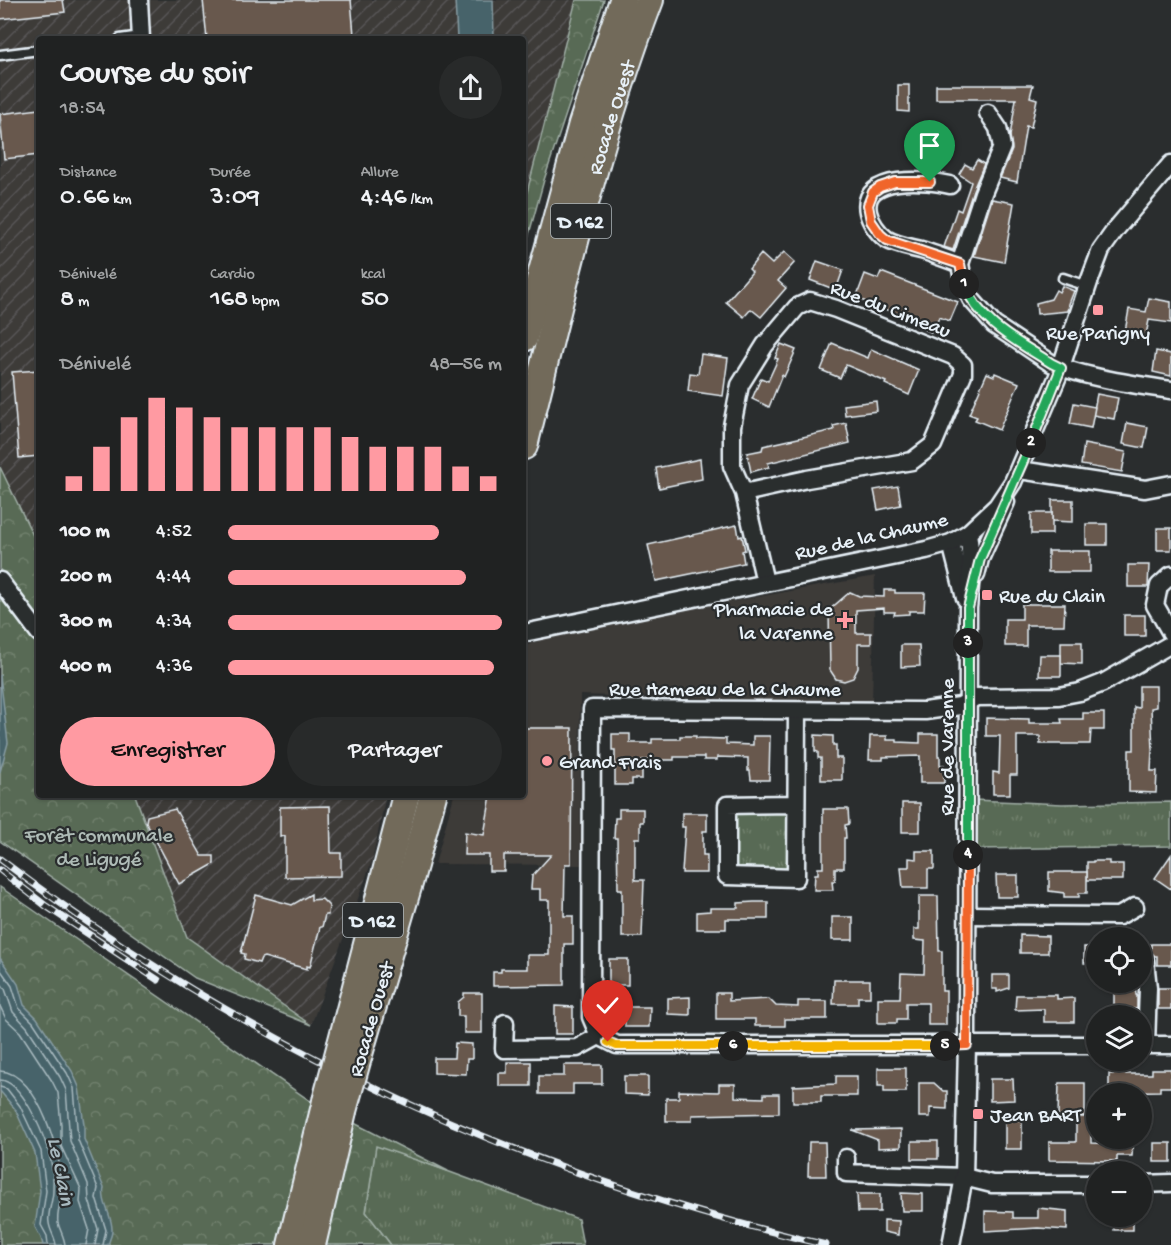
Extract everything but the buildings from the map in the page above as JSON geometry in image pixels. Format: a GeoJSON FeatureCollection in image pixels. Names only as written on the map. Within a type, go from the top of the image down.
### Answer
{"type":"FeatureCollection","features":[{"type":"Feature","properties":{"kind":"main road","name":"Rocade Ouest"},"geometry":{"type":"LineString","coordinates":[[526,331],[582,124],[623,0]]}},
{"type":"Feature","properties":{"kind":"main road","name":"Rocade Ouest"},"geometry":{"type":"LineString","coordinates":[[526,438],[577,235],[650,0]]}},
{"type":"Feature","properties":{"kind":"main road","name":"Rocade Ouest"},"geometry":{"type":"LineString","coordinates":[[291,1245],[335,1106],[350,1049],[405,798]]}},
{"type":"Feature","properties":{"kind":"main road","name":"Rocade Ouest"},"geometry":{"type":"LineString","coordinates":[[350,1049],[410,880],[432,798]]}},
{"type":"Feature","properties":{"kind":"main road","name":"Rocade Ouest"},"geometry":{"type":"LineString","coordinates":[[312,1245],[335,1106]]}},
{"type":"Feature","properties":{"kind":"street"},"geometry":{"type":"LineString","coordinates":[[139,0],[141,36]]}},
{"type":"Feature","properties":{"kind":"street"},"geometry":{"type":"LineString","coordinates":[[988,113],[998,128],[1002,147],[960,264],[967,291],[982,313],[1007,336],[1061,368],[1171,390]]}},
{"type":"Feature","properties":{"kind":"street","name":"Rue de la Chaume"},"geometry":{"type":"LineString","coordinates":[[529,628],[926,550],[951,543],[968,533],[997,506],[1017,476],[1061,368],[1101,250],[1171,164]]}},
{"type":"Feature","properties":{"kind":"street"},"geometry":{"type":"LineString","coordinates":[[951,185],[930,182],[887,184],[873,192],[868,205],[868,213],[875,228],[887,240],[960,264]]}},
{"type":"Feature","properties":{"kind":"street","name":"Rue du Cimeau"},"geometry":{"type":"LineString","coordinates":[[744,493],[912,460],[933,445],[963,374],[963,365],[953,356],[836,309],[810,301],[797,307],[765,345],[740,386],[732,426],[732,466],[744,493],[765,582]]}},
{"type":"Feature","properties":{"kind":"street"},"geometry":{"type":"LineString","coordinates":[[1017,476],[1145,489],[1171,484]]}},
{"type":"Feature","properties":{"kind":"street","name":"Rue de Varenne"},"geometry":{"type":"LineString","coordinates":[[968,608],[980,559],[1017,476]]}},
{"type":"Feature","properties":{"kind":"street","name":"Rue de Varenne"},"geometry":{"type":"LineString","coordinates":[[952,1242],[964,1177],[967,1045],[968,608],[971,577],[971,544],[968,533]]}},
{"type":"Feature","properties":{"kind":"street","name":"Rue de Varenne"},"geometry":{"type":"LineString","coordinates":[[951,543],[968,608]]}},
{"type":"Feature","properties":{"kind":"street"},"geometry":{"type":"LineString","coordinates":[[969,701],[976,697],[1059,696],[1080,692],[1103,683],[1170,643],[1155,605],[1160,586],[1171,575]]}},
{"type":"Feature","properties":{"kind":"street"},"geometry":{"type":"LineString","coordinates":[[0,581],[36,629]]}},
{"type":"Feature","properties":{"kind":"street","name":"Rue Hameau de la Chaume"},"geometry":{"type":"LineString","coordinates":[[599,1036],[591,1017],[592,709],[925,711],[960,706],[969,701]]}},
{"type":"Feature","properties":{"kind":"street"},"geometry":{"type":"LineString","coordinates":[[796,804],[726,805],[727,876],[796,878],[797,711]]}},
{"type":"Feature","properties":{"kind":"street"},"geometry":{"type":"LineString","coordinates":[[968,915],[1119,916],[1135,907]]}},
{"type":"Feature","properties":{"kind":"street"},"geometry":{"type":"LineString","coordinates":[[505,1023],[504,1049],[577,1048],[599,1036],[617,1046],[1086,1045]]}},
{"type":"Feature","properties":{"kind":"street"},"geometry":{"type":"LineString","coordinates":[[1152,1045],[1171,1045]]}},
{"type":"Feature","properties":{"kind":"street"},"geometry":{"type":"LineString","coordinates":[[846,1158],[846,1173],[964,1177],[992,1184],[1086,1184]]}},
{"type":"Feature","properties":{"kind":"street"},"geometry":{"type":"LineString","coordinates":[[1152,1184],[1171,1184]]}},
{"type":"Feature","properties":{"kind":"lane"},"geometry":{"type":"LineString","coordinates":[[0,55],[36,50]]}},
{"type":"Feature","properties":{"kind":"lane"},"geometry":{"type":"LineString","coordinates":[[1063,278],[1087,286]]}},
{"type":"Feature","properties":{"kind":"shaded area"},"geometry":{"type":"Polygon","coordinates":[[[0,0],[576,0],[526,206],[526,36],[36,36],[36,542],[0,467],[0,0]]]}},
{"type":"Feature","properties":{"kind":"shaded area"},"geometry":{"type":"Polygon","coordinates":[[[875,576],[872,703],[580,695],[581,865],[435,864],[453,798],[526,798],[526,645],[566,631],[875,576]]]}},
{"type":"Feature","properties":{"kind":"shaded area"},"geometry":{"type":"Polygon","coordinates":[[[136,798],[385,798],[372,861],[311,1025],[187,937],[136,798]]]}},
{"type":"Feature","properties":{"kind":"green space"},"geometry":{"type":"Polygon","coordinates":[[[576,0],[604,0],[544,180],[526,245],[526,196],[576,0]]]}},
{"type":"Feature","properties":{"kind":"green space","name":"Forêt communale de Ligugé"},"geometry":{"type":"Polygon","coordinates":[[[0,467],[36,542],[36,798],[136,798],[187,937],[311,1025],[195,978],[0,841],[0,467]]]}},
{"type":"Feature","properties":{"kind":"green space"},"geometry":{"type":"Polygon","coordinates":[[[973,800],[1062,804],[1171,802],[1171,846],[975,849],[973,800]]]}},
{"type":"Feature","properties":{"kind":"green space"},"geometry":{"type":"Polygon","coordinates":[[[731,810],[791,810],[791,872],[731,872],[731,810]]]}},
{"type":"Feature","properties":{"kind":"green space"},"geometry":{"type":"Polygon","coordinates":[[[0,887],[309,1100],[448,1171],[376,1146],[366,1212],[391,1245],[0,1245],[0,887]]]}},
{"type":"Feature","properties":{"kind":"green space"},"geometry":{"type":"Polygon","coordinates":[[[376,1145],[578,1219],[583,1245],[391,1245],[366,1212],[376,1145]]]}},
{"type":"Feature","properties":{"kind":"water"},"geometry":{"type":"Polygon","coordinates":[[[455,0],[493,0],[494,36],[457,36],[455,0]]]}},
{"type":"Feature","properties":{"kind":"water"},"geometry":{"type":"Polygon","coordinates":[[[0,675],[8,743],[0,772],[0,675]]]}},
{"type":"Feature","properties":{"kind":"water","name":"Le Clain"},"geometry":{"type":"Polygon","coordinates":[[[0,958],[18,984],[24,1005],[37,1018],[72,1071],[79,1087],[84,1139],[104,1188],[104,1199],[112,1225],[108,1245],[43,1245],[35,1227],[40,1191],[35,1153],[15,1109],[0,1091],[0,958]]]}},
{"type":"Feature","properties":{"kind":"railway"},"geometry":{"type":"LineString","coordinates":[[0,859],[94,927],[191,989],[290,1045],[392,1096],[496,1142],[604,1182],[713,1216],[826,1245]]}},
{"type":"Feature","properties":{"kind":"railway"},"geometry":{"type":"LineString","coordinates":[[0,870],[46,906],[158,980]]}},
{"type":"Feature","properties":{"kind":"place","name":"Rue Parigny"},"geometry":{"type":"Point","coordinates":[1098,310]}},
{"type":"Feature","properties":{"kind":"place","name":"Rue du Clain"},"geometry":{"type":"Point","coordinates":[987,595]}},
{"type":"Feature","properties":{"kind":"place","name":"Pharmacie de la Varenne"},"geometry":{"type":"Point","coordinates":[845,620]}},
{"type":"Feature","properties":{"kind":"place","name":"Grand Frais"},"geometry":{"type":"Point","coordinates":[547,761]}},
{"type":"Feature","properties":{"kind":"place","name":"Jean BART"},"geometry":{"type":"Point","coordinates":[978,1114]}},
{"type":"Feature","properties":{"kind":"route"},"geometry":{"type":"LineString","coordinates":[[608,1042],[617,1046],[967,1045],[968,608],[980,559],[997,525],[1061,368],[1007,336],[993,325],[971,299],[963,280],[960,264],[887,240],[875,228],[868,213],[869,199],[873,192],[895,182],[930,182]]}}]}
